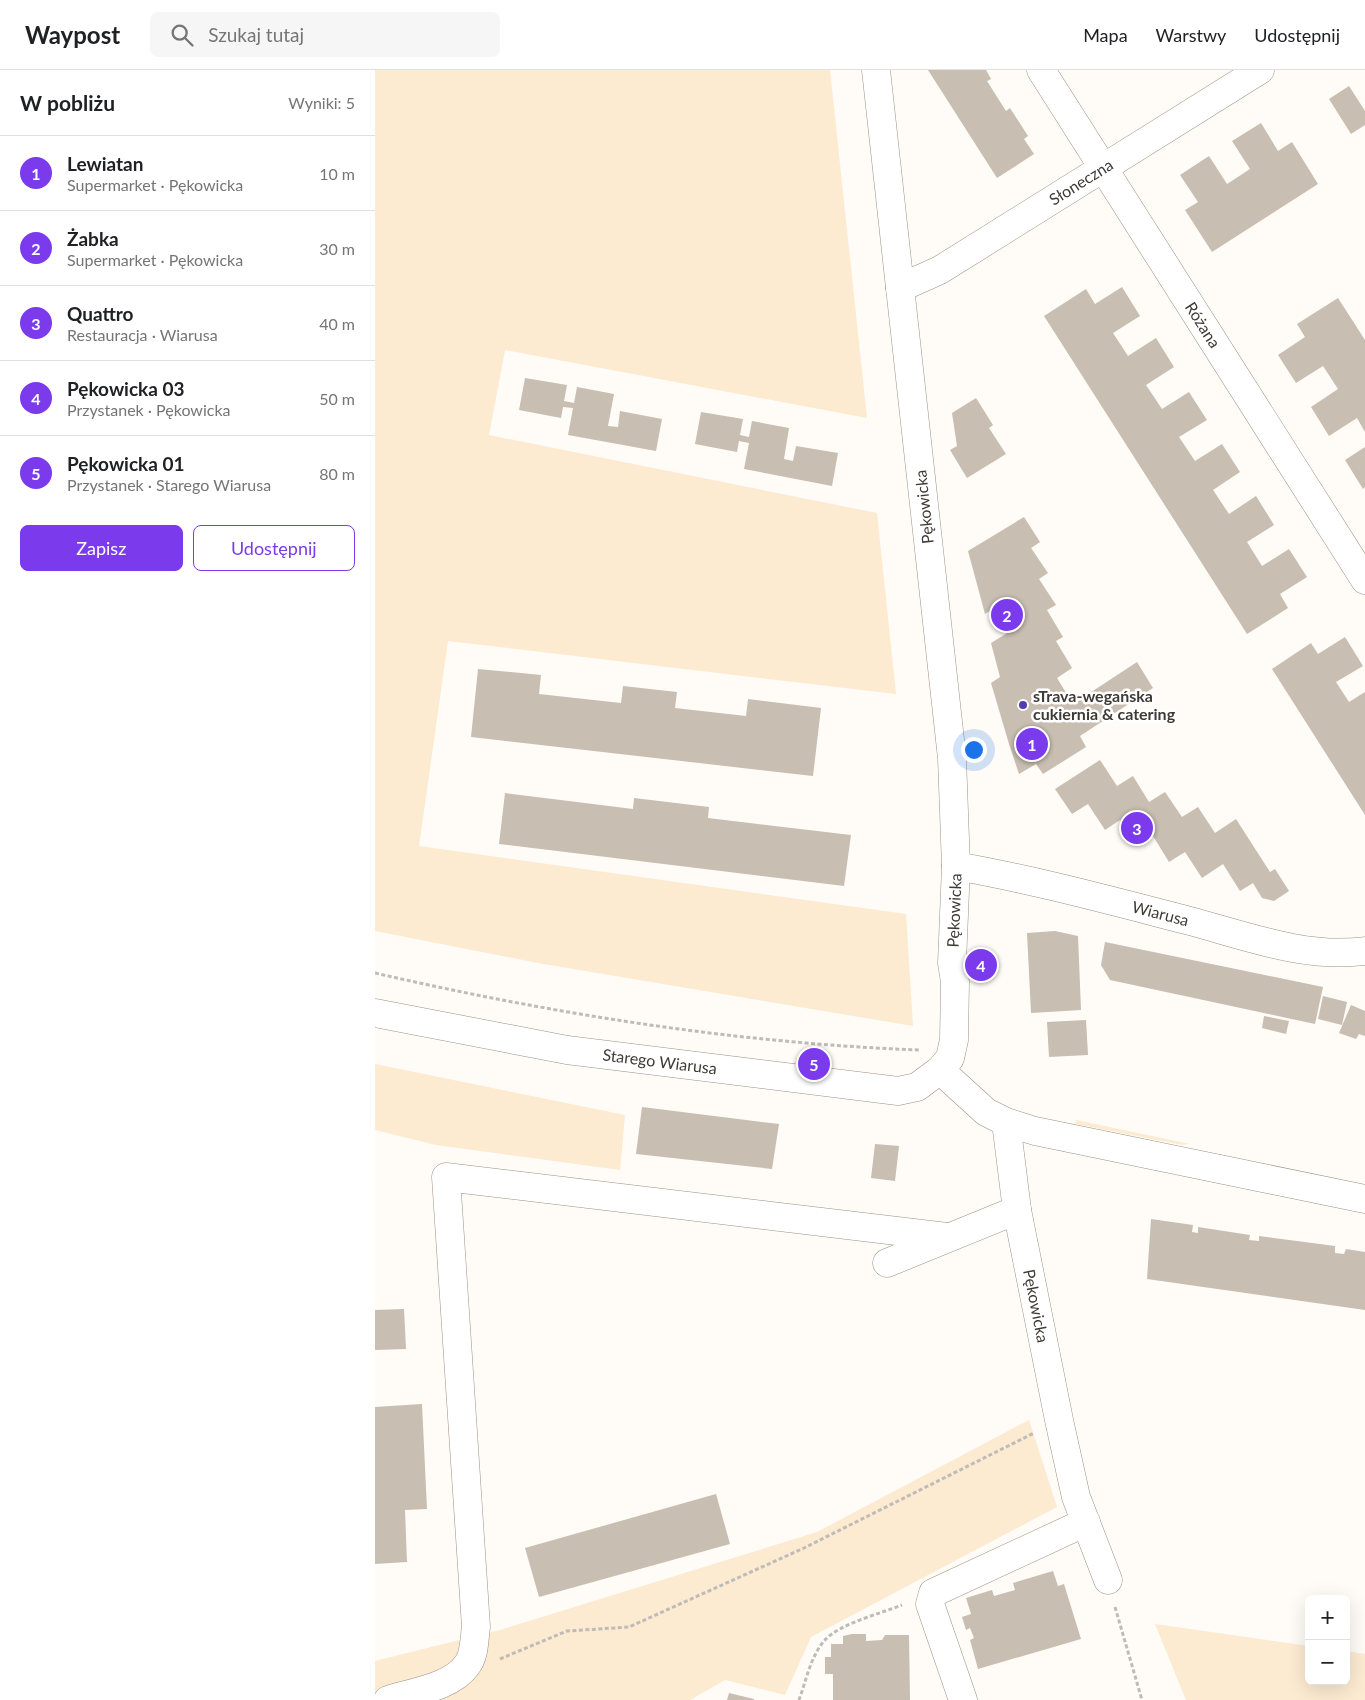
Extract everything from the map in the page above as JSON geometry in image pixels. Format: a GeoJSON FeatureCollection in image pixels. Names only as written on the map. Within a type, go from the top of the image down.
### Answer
{"type":"FeatureCollection","features":[{"type":"Feature","properties":{"kind":"street","name":"Pękowicka"},"geometry":{"type":"LineString","coordinates":[[876,70],[949,730],[956,866],[952,963],[955,982],[954,1040],[950,1058],[940,1070]]}},
{"type":"Feature","properties":{"kind":"street","name":"Różana"},"geometry":{"type":"LineString","coordinates":[[1041,70],[1365,580]]}},
{"type":"Feature","properties":{"kind":"street","name":"Słoneczna"},"geometry":{"type":"LineString","coordinates":[[900,288],[940,270],[1261,70]]}},
{"type":"Feature","properties":{"kind":"street","name":"Wiarusa"},"geometry":{"type":"LineString","coordinates":[[956,866],[1036,881],[1293,948],[1337,953],[1365,951]]}},
{"type":"Feature","properties":{"kind":"street","name":"Starego Wiarusa"},"geometry":{"type":"LineString","coordinates":[[375,1013],[567,1050],[898,1091],[917,1087],[940,1070]]}},
{"type":"Feature","properties":{"kind":"street"},"geometry":{"type":"LineString","coordinates":[[940,1070],[986,1112],[1006,1122],[1035,1131],[1365,1199]]}},
{"type":"Feature","properties":{"kind":"street","name":"Pękowicka"},"geometry":{"type":"LineString","coordinates":[[1006,1122],[1017,1210],[1076,1497],[1108,1580]]}},
{"type":"Feature","properties":{"kind":"street"},"geometry":{"type":"LineString","coordinates":[[389,1700],[450,1680],[467,1665],[473,1652],[475,1627],[446,1178],[947,1237]]}},
{"type":"Feature","properties":{"kind":"street"},"geometry":{"type":"LineString","coordinates":[[887,1263],[1017,1210]]}},
{"type":"Feature","properties":{"kind":"street"},"geometry":{"type":"LineString","coordinates":[[963,1700],[930,1604],[933,1593],[1086,1522]]}},
{"type":"Feature","properties":{"kind":"path"},"geometry":{"type":"LineString","coordinates":[[375,972],[479,996],[629,1021],[838,1047],[920,1050]]}},
{"type":"Feature","properties":{"kind":"path"},"geometry":{"type":"LineString","coordinates":[[495,1661],[567,1632],[629,1627],[804,1548],[1059,1420]]}},
{"type":"Feature","properties":{"kind":"path"},"geometry":{"type":"LineString","coordinates":[[1108,1580],[1142,1700]]}},
{"type":"Feature","properties":{"kind":"path"},"geometry":{"type":"LineString","coordinates":[[799,1700],[816,1654],[825,1639],[843,1629],[933,1593]]}},
{"type":"Feature","properties":{"kind":"shaded area"},"geometry":{"type":"Polygon","coordinates":[[[375,70],[830,70],[867,418],[505,350],[489,435],[877,513],[896,694],[448,641],[419,846],[906,914],[913,1026],[538,963],[375,931],[375,70]]]}},
{"type":"Feature","properties":{"kind":"shaded area"},"geometry":{"type":"Polygon","coordinates":[[[375,1064],[625,1115],[620,1170],[436,1145],[375,1130],[375,1064]]]}},
{"type":"Feature","properties":{"kind":"shaded area"},"geometry":{"type":"Polygon","coordinates":[[[1076,1120],[1190,1144],[1182,1145],[1076,1124],[1076,1120]]]}},
{"type":"Feature","properties":{"kind":"shaded area"},"geometry":{"type":"Polygon","coordinates":[[[1029,1420],[1057,1507],[811,1637],[785,1695],[725,1680],[690,1700],[375,1700],[375,1661],[500,1630],[817,1532],[1029,1420]]]}},
{"type":"Feature","properties":{"kind":"shaded area"},"geometry":{"type":"Polygon","coordinates":[[[1155,1624],[1305,1645],[1305,1685],[1350,1685],[1350,1652],[1365,1654],[1365,1700],[1186,1700],[1155,1624]]]}},
{"type":"Feature","properties":{"kind":"building"},"geometry":{"type":"Polygon","coordinates":[[[928,70],[986,70],[991,79],[987,81],[1006,111],[1010,108],[1028,136],[1024,139],[1034,154],[997,178],[928,70]]]}},
{"type":"Feature","properties":{"kind":"building"},"geometry":{"type":"Polygon","coordinates":[[[1349,86],[1365,111],[1365,125],[1351,134],[1329,99],[1349,86]]]}},
{"type":"Feature","properties":{"kind":"building"},"geometry":{"type":"Polygon","coordinates":[[[1261,123],[1278,151],[1292,142],[1318,184],[1212,252],[1185,210],[1198,202],[1180,175],[1209,156],[1227,184],[1250,169],[1232,141],[1261,123]]]}},
{"type":"Feature","properties":{"kind":"building"},"geometry":{"type":"Polygon","coordinates":[[[1122,287],[1140,316],[1113,333],[1128,356],[1156,338],[1174,367],[1146,385],[1162,409],[1189,392],[1207,420],[1179,437],[1195,461],[1222,444],[1240,472],[1213,490],[1229,514],[1256,496],[1274,525],[1247,542],[1262,566],[1289,549],[1307,577],[1280,594],[1288,608],[1247,634],[1044,316],[1086,289],[1095,304],[1122,287]]]}},
{"type":"Feature","properties":{"kind":"building"},"geometry":{"type":"Polygon","coordinates":[[[1338,298],[1365,340],[1365,432],[1357,418],[1329,436],[1311,407],[1338,389],[1323,366],[1296,383],[1278,355],[1305,337],[1297,324],[1338,298]]]}},
{"type":"Feature","properties":{"kind":"building"},"geometry":{"type":"Polygon","coordinates":[[[525,378],[567,385],[564,401],[574,403],[577,387],[614,394],[608,426],[618,427],[620,411],[662,419],[656,451],[568,435],[573,408],[563,407],[561,418],[519,410],[525,378]]]}},
{"type":"Feature","properties":{"kind":"building"},"geometry":{"type":"Polygon","coordinates":[[[976,398],[993,425],[989,428],[1006,454],[967,478],[950,450],[957,446],[952,413],[976,398]]]}},
{"type":"Feature","properties":{"kind":"building"},"geometry":{"type":"Polygon","coordinates":[[[701,412],[743,419],[740,435],[749,437],[752,421],[789,428],[784,459],[793,461],[796,446],[838,453],[832,486],[744,469],[749,443],[739,441],[737,452],[695,444],[701,412]]]}},
{"type":"Feature","properties":{"kind":"building"},"geometry":{"type":"Polygon","coordinates":[[[1365,447],[1365,487],[1363,489],[1345,460],[1365,447]]]}},
{"type":"Feature","properties":{"kind":"building"},"geometry":{"type":"Polygon","coordinates":[[[1024,517],[1040,542],[1031,548],[1048,573],[1039,579],[1056,605],[1047,610],[1063,637],[1056,641],[1072,668],[1057,678],[1073,704],[1137,662],[1153,688],[1080,736],[1086,747],[1043,774],[1036,764],[1019,774],[991,683],[1000,677],[991,643],[1009,632],[994,608],[985,614],[968,551],[1024,517]]]}},
{"type":"Feature","properties":{"kind":"building"},"geometry":{"type":"Polygon","coordinates":[[[1345,637],[1363,666],[1336,682],[1349,702],[1365,692],[1365,815],[1272,669],[1311,643],[1318,654],[1345,637]]]}},
{"type":"Feature","properties":{"kind":"building"},"geometry":{"type":"Polygon","coordinates":[[[478,669],[541,675],[539,694],[621,703],[623,686],[677,692],[675,708],[746,716],[748,699],[821,708],[813,776],[471,737],[478,669]]]}},
{"type":"Feature","properties":{"kind":"building"},"geometry":{"type":"Polygon","coordinates":[[[1100,760],[1117,786],[1133,776],[1149,802],[1165,792],[1182,817],[1198,807],[1215,833],[1236,819],[1270,872],[1275,869],[1289,891],[1274,901],[1262,898],[1253,883],[1240,891],[1223,864],[1202,878],[1185,852],[1169,862],[1153,836],[1137,846],[1120,820],[1105,830],[1088,804],[1072,814],[1055,789],[1100,760]]]}},
{"type":"Feature","properties":{"kind":"building"},"geometry":{"type":"Polygon","coordinates":[[[505,793],[633,809],[634,798],[709,807],[708,818],[851,835],[844,886],[499,844],[505,793]]]}},
{"type":"Feature","properties":{"kind":"building"},"geometry":{"type":"Polygon","coordinates":[[[1055,931],[1078,936],[1081,1010],[1031,1013],[1027,933],[1055,931]]]}},
{"type":"Feature","properties":{"kind":"building"},"geometry":{"type":"Polygon","coordinates":[[[1105,942],[1323,987],[1315,1024],[1110,980],[1101,965],[1105,942]]]}},
{"type":"Feature","properties":{"kind":"building"},"geometry":{"type":"Polygon","coordinates":[[[1323,996],[1347,1002],[1342,1025],[1318,1019],[1323,996]]]}},
{"type":"Feature","properties":{"kind":"building"},"geometry":{"type":"Polygon","coordinates":[[[1351,1005],[1365,1011],[1365,1036],[1359,1034],[1356,1039],[1339,1033],[1351,1005]]]}},
{"type":"Feature","properties":{"kind":"building"},"geometry":{"type":"Polygon","coordinates":[[[1264,1016],[1289,1021],[1286,1034],[1262,1028],[1264,1016]]]}},
{"type":"Feature","properties":{"kind":"building"},"geometry":{"type":"Polygon","coordinates":[[[1086,1020],[1088,1055],[1049,1057],[1047,1022],[1086,1020]]]}},
{"type":"Feature","properties":{"kind":"building"},"geometry":{"type":"Polygon","coordinates":[[[642,1107],[779,1124],[772,1169],[636,1154],[642,1107]]]}},
{"type":"Feature","properties":{"kind":"building"},"geometry":{"type":"Polygon","coordinates":[[[875,1144],[899,1146],[895,1181],[871,1178],[875,1144]]]}},
{"type":"Feature","properties":{"kind":"building"},"geometry":{"type":"Polygon","coordinates":[[[1151,1219],[1193,1225],[1192,1232],[1198,1233],[1198,1227],[1250,1235],[1249,1240],[1259,1241],[1259,1236],[1335,1246],[1335,1253],[1344,1254],[1346,1249],[1365,1252],[1365,1310],[1147,1279],[1151,1219]]]}},
{"type":"Feature","properties":{"kind":"building"},"geometry":{"type":"Polygon","coordinates":[[[404,1309],[406,1349],[375,1350],[375,1310],[404,1309]]]}},
{"type":"Feature","properties":{"kind":"building"},"geometry":{"type":"Polygon","coordinates":[[[422,1404],[427,1509],[405,1510],[407,1562],[375,1564],[375,1407],[422,1404]]]}},
{"type":"Feature","properties":{"kind":"building"},"geometry":{"type":"Polygon","coordinates":[[[716,1494],[730,1544],[539,1597],[525,1548],[716,1494]]]}},
{"type":"Feature","properties":{"kind":"building"},"geometry":{"type":"Polygon","coordinates":[[[1053,1571],[1058,1586],[1064,1584],[1081,1639],[978,1669],[970,1640],[974,1638],[970,1628],[966,1630],[962,1617],[971,1614],[966,1598],[992,1590],[994,1596],[1015,1590],[1013,1583],[1053,1571]]]}},
{"type":"Feature","properties":{"kind":"building"},"geometry":{"type":"Polygon","coordinates":[[[866,1634],[866,1641],[882,1640],[885,1635],[909,1635],[910,1700],[833,1700],[833,1674],[825,1674],[825,1657],[831,1657],[831,1644],[843,1644],[843,1636],[866,1634]]]}},
{"type":"Feature","properties":{"kind":"building"},"geometry":{"type":"Polygon","coordinates":[[[729,1693],[754,1699],[754,1700],[727,1700],[729,1693]]]}},
{"type":"Feature","properties":{"kind":"place","name":"Żabka"},"geometry":{"type":"Point","coordinates":[1007,615]}},
{"type":"Feature","properties":{"kind":"place","name":"sTrava-wegańska cukiernia & catering"},"geometry":{"type":"Point","coordinates":[1023,705]}},
{"type":"Feature","properties":{"kind":"place","name":"Lewiatan"},"geometry":{"type":"Point","coordinates":[1032,744]}},
{"type":"Feature","properties":{"kind":"place","name":"Quattro"},"geometry":{"type":"Point","coordinates":[1137,828]}},
{"type":"Feature","properties":{"kind":"place","name":"Pękowicka 03"},"geometry":{"type":"Point","coordinates":[981,965]}},
{"type":"Feature","properties":{"kind":"place","name":"Pękowicka 01"},"geometry":{"type":"Point","coordinates":[814,1064]}}]}
